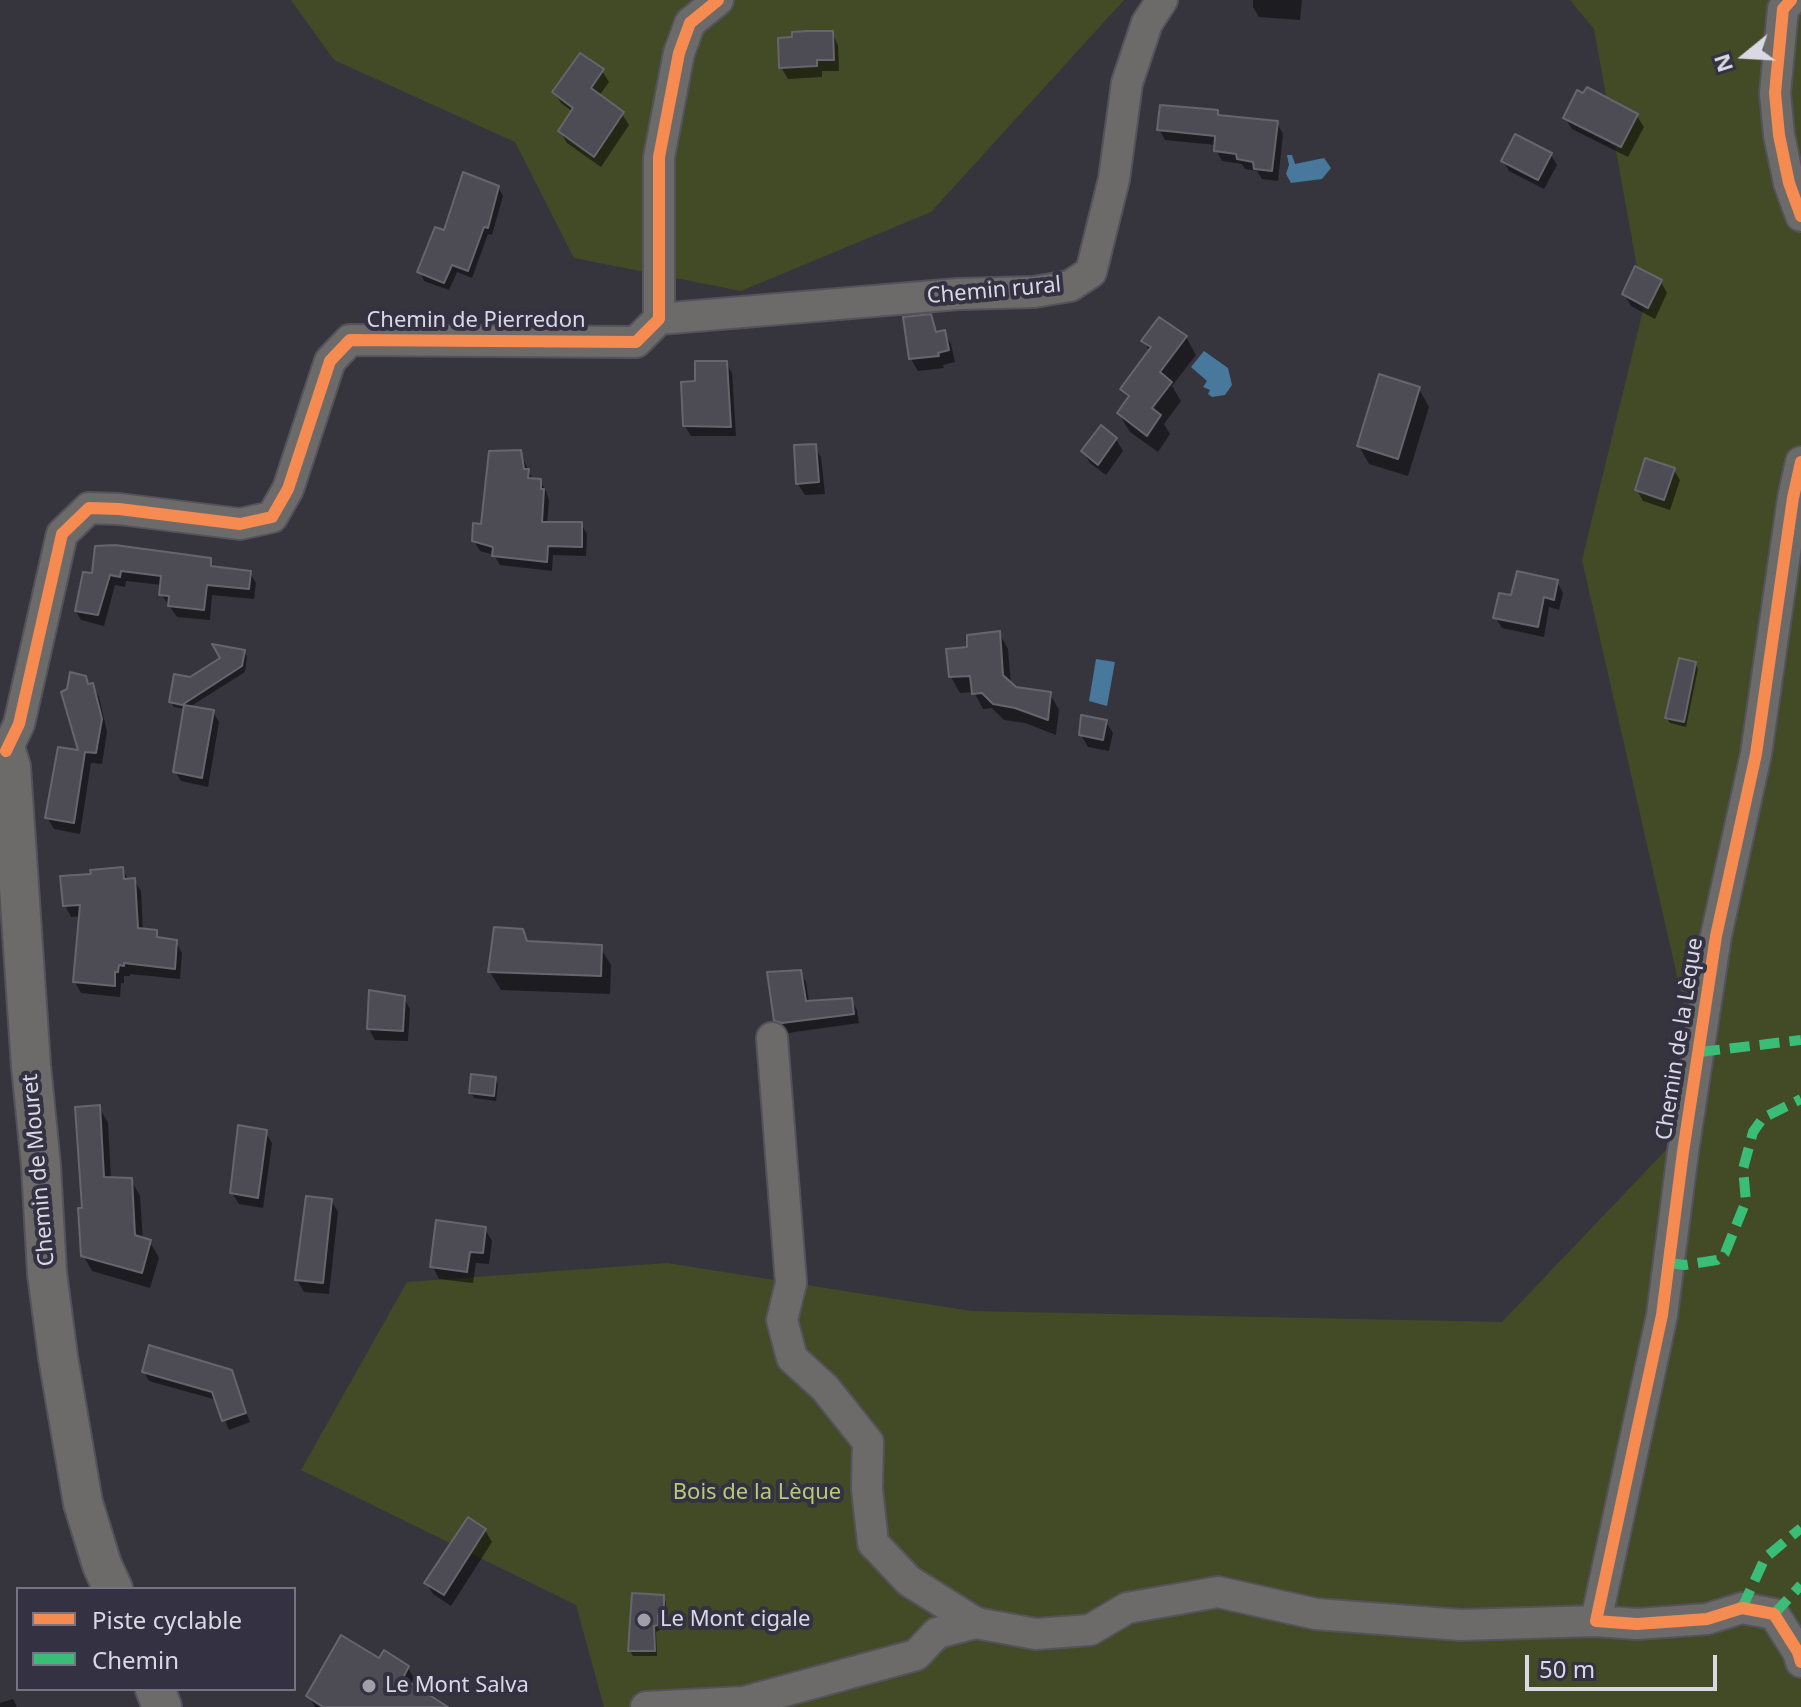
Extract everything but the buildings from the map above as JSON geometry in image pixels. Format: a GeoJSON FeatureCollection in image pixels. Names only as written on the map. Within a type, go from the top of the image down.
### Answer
{"type":"FeatureCollection","features":[{"type":"Feature","properties":{"kind":"street"},"geometry":{"type":"LineString","coordinates":[[659,319],[659,157],[679,53],[690,23],[718,0]]}},
{"type":"Feature","properties":{"kind":"street","name":"Chemin rural"},"geometry":{"type":"LineString","coordinates":[[659,319],[958,294],[1034,292],[1070,286],[1091,272],[1114,179],[1127,83],[1147,23],[1162,0]]}},
{"type":"Feature","properties":{"kind":"street"},"geometry":{"type":"LineString","coordinates":[[1791,0],[1783,9],[1775,93],[1779,135],[1789,183],[1801,216]]}},
{"type":"Feature","properties":{"kind":"street","name":"Chemin de Pierredon"},"geometry":{"type":"LineString","coordinates":[[3,750],[19,724],[62,534],[89,508],[240,524],[272,517],[288,489],[330,361],[350,340],[636,342],[659,319]]}},
{"type":"Feature","properties":{"kind":"street","name":"Chemin de la Lèque"},"geometry":{"type":"LineString","coordinates":[[1596,1621],[1662,1315],[1716,936],[1756,754],[1793,498],[1801,462]]}},
{"type":"Feature","properties":{"kind":"street","name":"Chemin de Mouret"},"geometry":{"type":"LineString","coordinates":[[3,750],[11,767],[50,1301],[83,1503],[112,1587]]}},
{"type":"Feature","properties":{"kind":"street"},"geometry":{"type":"LineString","coordinates":[[772,1038],[791,1283],[782,1320],[792,1358],[825,1388],[868,1442],[867,1489],[873,1543],[909,1581],[976,1623],[1036,1634],[1090,1630],[1127,1608],[1218,1592],[1316,1614],[1461,1625],[1596,1621],[1637,1624],[1707,1619],[1742,1608],[1774,1614],[1801,1662]]}},
{"type":"Feature","properties":{"kind":"street"},"geometry":{"type":"LineString","coordinates":[[646,1707],[744,1702],[916,1655],[937,1633],[976,1623]]}},
{"type":"Feature","properties":{"kind":"green space"},"geometry":{"type":"Polygon","coordinates":[[[291,0],[1124,0],[931,212],[741,291],[574,258],[515,142],[334,60],[291,0]]]}},
{"type":"Feature","properties":{"kind":"green space","name":"Bois de la Lèque"},"geometry":{"type":"Polygon","coordinates":[[[1570,0],[1801,0],[1801,1707],[604,1707],[576,1605],[301,1470],[407,1282],[667,1263],[971,1311],[1502,1322],[1707,1107],[1582,560],[1644,306],[1594,29],[1570,0]]]}},
{"type":"Feature","properties":{"kind":"water"},"geometry":{"type":"Polygon","coordinates":[[[1287,155],[1292,155],[1295,164],[1324,158],[1331,168],[1322,179],[1291,183],[1286,174],[1289,165],[1287,155]]]}},
{"type":"Feature","properties":{"kind":"water"},"geometry":{"type":"Polygon","coordinates":[[[1204,351],[1228,368],[1232,385],[1225,395],[1212,397],[1208,394],[1210,390],[1203,387],[1207,381],[1191,367],[1204,351]]]}},
{"type":"Feature","properties":{"kind":"water"},"geometry":{"type":"Polygon","coordinates":[[[1096,659],[1115,662],[1107,706],[1089,701],[1096,659]]]}},
{"type":"Feature","properties":{"kind":"marked path"},"geometry":{"type":"LineString","coordinates":[[1700,1052],[1801,1040]]}},
{"type":"Feature","properties":{"kind":"marked path"},"geometry":{"type":"LineString","coordinates":[[1668,1263],[1685,1265],[1717,1260],[1725,1253],[1746,1201],[1743,1169],[1753,1132],[1763,1118],[1801,1099]]}},
{"type":"Feature","properties":{"kind":"marked path"},"geometry":{"type":"LineString","coordinates":[[1742,1608],[1765,1558],[1801,1528]]}},
{"type":"Feature","properties":{"kind":"marked path"},"geometry":{"type":"LineString","coordinates":[[1774,1614],[1801,1585]]}},
{"type":"Feature","properties":{"kind":"cycle path"},"geometry":{"type":"LineString","coordinates":[[6,751],[19,724],[62,534],[89,508],[240,524],[272,517],[288,489],[330,361],[350,340],[636,342],[659,319],[659,157],[679,53],[690,23],[718,0]]}},
{"type":"Feature","properties":{"kind":"cycle path"},"geometry":{"type":"LineString","coordinates":[[1791,0],[1783,9],[1775,93],[1779,135],[1789,183],[1801,216]]}},
{"type":"Feature","properties":{"kind":"cycle path"},"geometry":{"type":"LineString","coordinates":[[1801,462],[1793,498],[1756,754],[1716,936],[1662,1315],[1596,1621],[1637,1624],[1707,1619],[1742,1608],[1774,1614],[1801,1662]]}},
{"type":"Feature","properties":{"kind":"place","name":"Le Mont cigale"},"geometry":{"type":"Point","coordinates":[644,1620]}},
{"type":"Feature","properties":{"kind":"place","name":"Le Mont Salva"},"geometry":{"type":"Point","coordinates":[369,1686]}}]}
